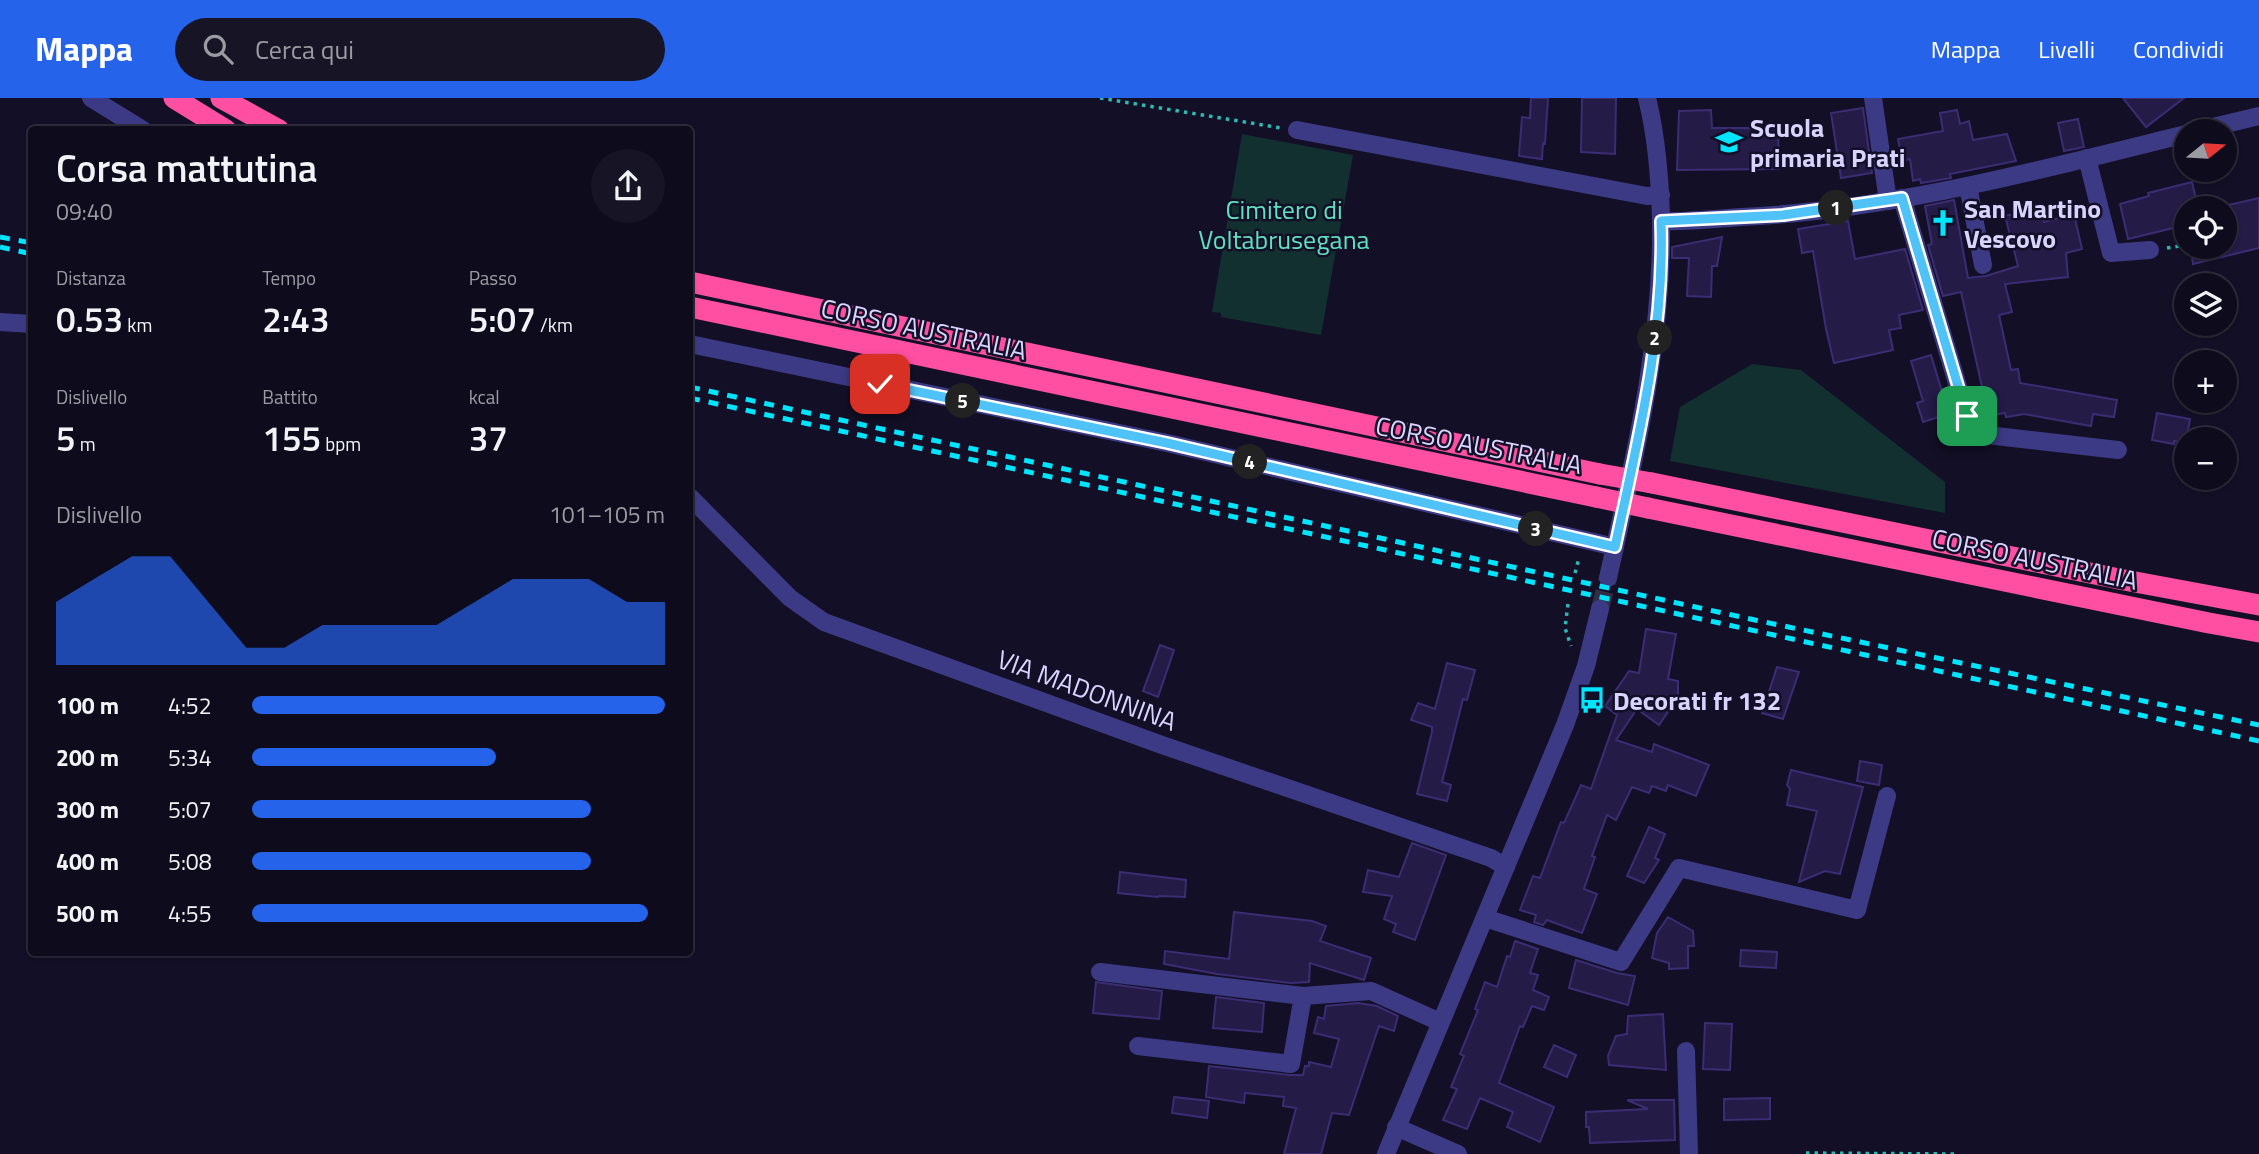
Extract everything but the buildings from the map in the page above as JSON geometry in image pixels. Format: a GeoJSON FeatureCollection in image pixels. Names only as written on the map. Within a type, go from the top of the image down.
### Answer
{"type":"FeatureCollection","features":[{"type":"Feature","properties":{"kind":"highway"},"geometry":{"type":"LineString","coordinates":[[174,98],[220,126]]}},
{"type":"Feature","properties":{"kind":"highway"},"geometry":{"type":"LineString","coordinates":[[221,98],[272,126]]}},
{"type":"Feature","properties":{"kind":"highway","name":"CORSO AUSTRALIA"},"geometry":{"type":"LineString","coordinates":[[693,283],[1600,474],[2259,605]]}},
{"type":"Feature","properties":{"kind":"highway","name":"CORSO AUSTRALIA"},"geometry":{"type":"LineString","coordinates":[[693,308],[1648,508],[2259,632]]}},
{"type":"Feature","properties":{"kind":"street"},"geometry":{"type":"LineString","coordinates":[[91,98],[136,126]]}},
{"type":"Feature","properties":{"kind":"street"},"geometry":{"type":"LineString","coordinates":[[1608,579],[1638,448],[1653,358],[1662,254],[1658,158],[1647,98]]}},
{"type":"Feature","properties":{"kind":"street"},"geometry":{"type":"LineString","coordinates":[[1873,98],[1895,199],[1970,427],[1978,433],[2118,450]]}},
{"type":"Feature","properties":{"kind":"street"},"geometry":{"type":"LineString","coordinates":[[2237,123],[2256,120]]}},
{"type":"Feature","properties":{"kind":"street"},"geometry":{"type":"LineString","coordinates":[[1297,130],[1647,196],[1661,195]]}},
{"type":"Feature","properties":{"kind":"street"},"geometry":{"type":"LineString","coordinates":[[1661,221],[1783,215],[1895,199],[1968,186],[2174,137]]}},
{"type":"Feature","properties":{"kind":"street"},"geometry":{"type":"LineString","coordinates":[[2087,159],[2111,253],[2150,250]]}},
{"type":"Feature","properties":{"kind":"street"},"geometry":{"type":"LineString","coordinates":[[1968,186],[1983,265]]}},
{"type":"Feature","properties":{"kind":"street"},"geometry":{"type":"LineString","coordinates":[[0,322],[28,324]]}},
{"type":"Feature","properties":{"kind":"street"},"geometry":{"type":"LineString","coordinates":[[693,345],[1167,443],[1615,547]]}},
{"type":"Feature","properties":{"kind":"street","name":"VIA MADONNINA"},"geometry":{"type":"LineString","coordinates":[[693,499],[790,598],[824,621],[1162,745],[1491,858],[1506,867]]}},
{"type":"Feature","properties":{"kind":"street"},"geometry":{"type":"LineString","coordinates":[[1386,1154],[1565,725],[1586,666],[1600,609]]}},
{"type":"Feature","properties":{"kind":"street"},"geometry":{"type":"LineString","coordinates":[[1485,918],[1621,962],[1679,868],[1857,910],[1887,796]]}},
{"type":"Feature","properties":{"kind":"street"},"geometry":{"type":"LineString","coordinates":[[1100,972],[1303,996],[1371,991],[1440,1022]]}},
{"type":"Feature","properties":{"kind":"street"},"geometry":{"type":"LineString","coordinates":[[1138,1046],[1291,1064],[1303,996]]}},
{"type":"Feature","properties":{"kind":"street"},"geometry":{"type":"LineString","coordinates":[[1686,1051],[1689,1154]]}},
{"type":"Feature","properties":{"kind":"street"},"geometry":{"type":"LineString","coordinates":[[1396,1127],[1458,1154]]}},
{"type":"Feature","properties":{"kind":"path"},"geometry":{"type":"LineString","coordinates":[[1100,98],[1297,130]]}},
{"type":"Feature","properties":{"kind":"path"},"geometry":{"type":"LineString","coordinates":[[1807,1153],[1959,1154]]}},
{"type":"Feature","properties":{"kind":"green space","name":"Cimitero di Voltabrusegana"},"geometry":{"type":"Polygon","coordinates":[[[1242,134],[1353,155],[1321,335],[1221,317],[1221,313],[1212,312],[1242,134]]]}},
{"type":"Feature","properties":{"kind":"green space"},"geometry":{"type":"Polygon","coordinates":[[[1752,364],[1801,370],[1945,482],[1945,513],[1670,461],[1680,407],[1752,364]]]}},
{"type":"Feature","properties":{"kind":"tunnel"},"geometry":{"type":"LineString","coordinates":[[1600,609],[1608,578]]}},
{"type":"Feature","properties":{"kind":"railway"},"geometry":{"type":"LineString","coordinates":[[0,237],[28,242]]}},
{"type":"Feature","properties":{"kind":"railway"},"geometry":{"type":"LineString","coordinates":[[0,247],[28,253]]}},
{"type":"Feature","properties":{"kind":"railway"},"geometry":{"type":"LineString","coordinates":[[693,388],[1755,620],[2259,725]]}},
{"type":"Feature","properties":{"kind":"railway"},"geometry":{"type":"LineString","coordinates":[[693,399],[2259,741]]}},
{"type":"Feature","properties":{"kind":"place","name":"Scuola primaria Prati"},"geometry":{"type":"Point","coordinates":[1729,142]}},
{"type":"Feature","properties":{"kind":"place","name":"San Martino Vescovo"},"geometry":{"type":"Point","coordinates":[1943,223]}},
{"type":"Feature","properties":{"kind":"place","name":"Decorati fr 132"},"geometry":{"type":"Point","coordinates":[1592,700]}},
{"type":"Feature","properties":{"kind":"route"},"geometry":{"type":"LineString","coordinates":[[880,384],[1167,443],[1615,547],[1638,448],[1653,358],[1662,254],[1661,221],[1783,215],[1902,198],[1967,416]]}}]}
